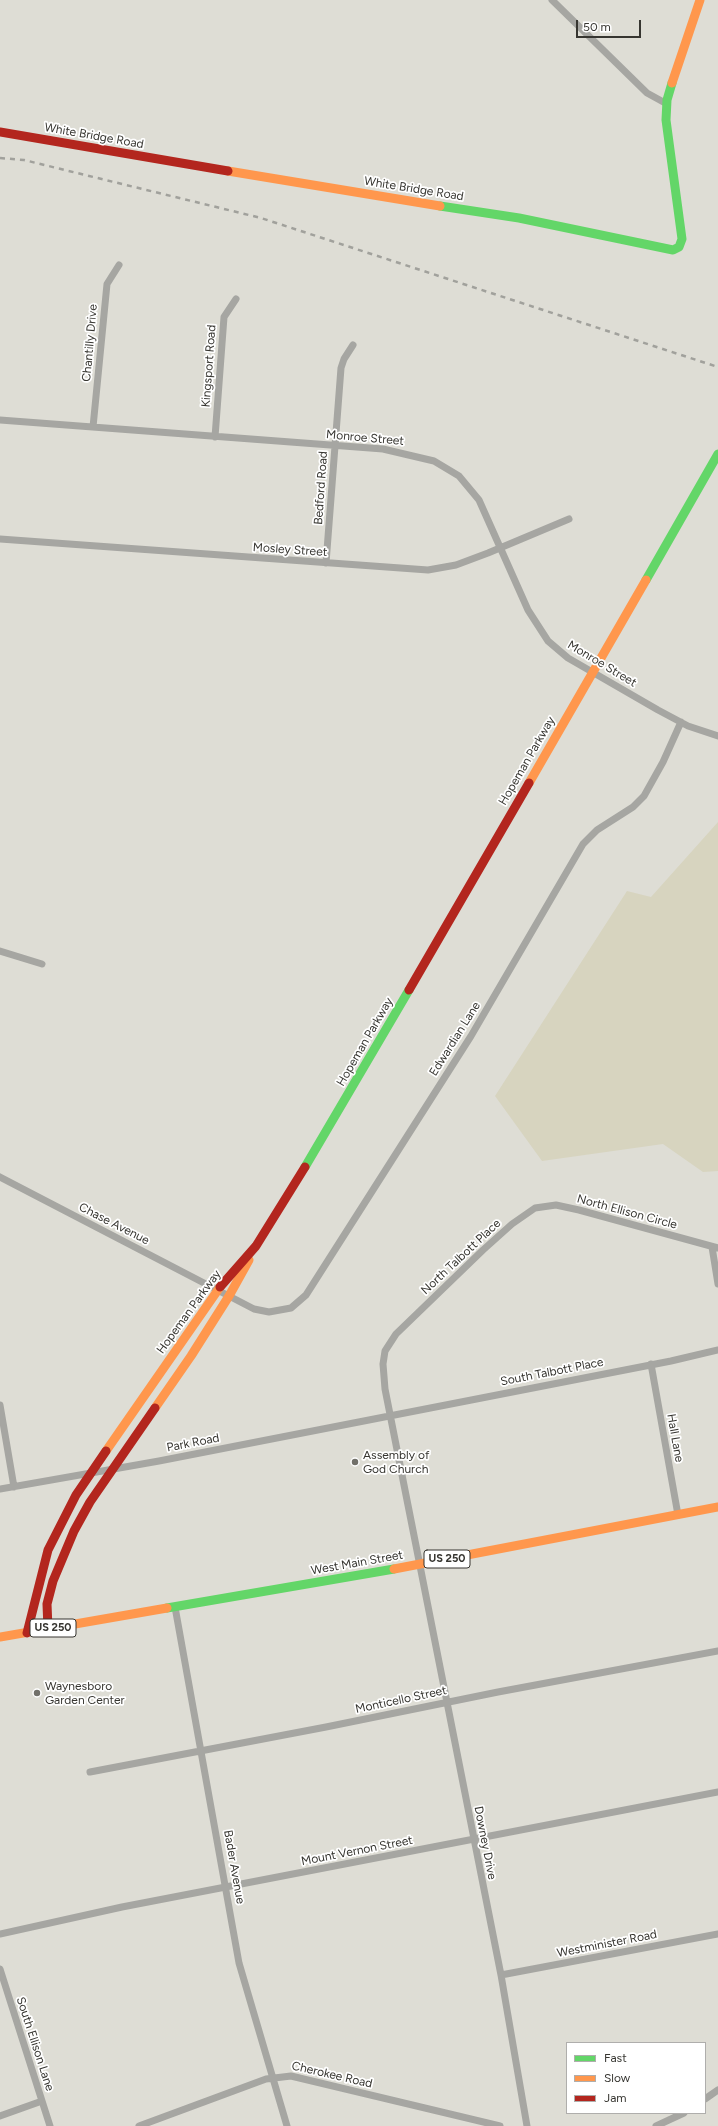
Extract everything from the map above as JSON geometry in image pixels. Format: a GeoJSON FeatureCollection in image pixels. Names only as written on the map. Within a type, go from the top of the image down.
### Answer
{"type":"FeatureCollection","features":[{"type":"Feature","properties":{"kind":"main road"},"geometry":{"type":"LineString","coordinates":[[667,104],[676,68],[700,0]]}},
{"type":"Feature","properties":{"kind":"main road","name":"White Bridge Road"},"geometry":{"type":"LineString","coordinates":[[0,132],[518,218],[673,250],[679,247],[682,240],[666,120],[667,104]]}},
{"type":"Feature","properties":{"kind":"main road","name":"Hopeman Parkway"},"geometry":{"type":"LineString","coordinates":[[27,1632],[39,1580],[48,1550],[76,1495],[217,1290],[256,1246],[312,1156],[438,941],[718,454]]}},
{"type":"Feature","properties":{"kind":"main road"},"geometry":{"type":"LineString","coordinates":[[48,1629],[47,1604],[53,1582],[64,1554],[90,1502],[191,1356],[229,1296],[256,1246]]}},
{"type":"Feature","properties":{"kind":"main road","name":"West Main Street"},"geometry":{"type":"LineString","coordinates":[[0,1637],[420,1564],[678,1516],[718,1507]]}},
{"type":"Feature","properties":{"kind":"street"},"geometry":{"type":"LineString","coordinates":[[552,0],[647,92],[667,104]]}},
{"type":"Feature","properties":{"kind":"street","name":"Chantilly Drive"},"geometry":{"type":"LineString","coordinates":[[93,427],[107,284],[119,265]]}},
{"type":"Feature","properties":{"kind":"street","name":"Kingsport Road"},"geometry":{"type":"LineString","coordinates":[[215,437],[224,317],[236,299]]}},
{"type":"Feature","properties":{"kind":"street","name":"Bedford Road"},"geometry":{"type":"LineString","coordinates":[[326,563],[341,368],[344,359],[353,345]]}},
{"type":"Feature","properties":{"kind":"street","name":"Monroe Street"},"geometry":{"type":"LineString","coordinates":[[0,420],[335,446],[400,452],[425,457],[443,465],[459,476],[472,491],[501,548],[528,610],[540,632],[557,650],[681,722],[718,736]]}},
{"type":"Feature","properties":{"kind":"street","name":"Mosley Street"},"geometry":{"type":"LineString","coordinates":[[0,539],[428,570],[456,565],[501,548],[569,519]]}},
{"type":"Feature","properties":{"kind":"street","name":"Edwardian Lane"},"geometry":{"type":"LineString","coordinates":[[217,1290],[254,1309],[269,1312],[291,1308],[306,1294],[471,1036],[583,844],[597,830],[633,807],[644,796],[663,762],[681,722]]}},
{"type":"Feature","properties":{"kind":"street"},"geometry":{"type":"LineString","coordinates":[[0,951],[42,964]]}},
{"type":"Feature","properties":{"kind":"street","name":"Chase Avenue"},"geometry":{"type":"LineString","coordinates":[[0,1177],[217,1290]]}},
{"type":"Feature","properties":{"kind":"street","name":"North Ellison Circle"},"geometry":{"type":"LineString","coordinates":[[535,1208],[556,1205],[579,1210],[715,1248]]}},
{"type":"Feature","properties":{"kind":"street","name":"North Talbott Place"},"geometry":{"type":"LineString","coordinates":[[390,1415],[383,1364],[390,1342],[506,1229],[526,1213],[535,1208]]}},
{"type":"Feature","properties":{"kind":"street"},"geometry":{"type":"LineString","coordinates":[[715,1248],[718,1284]]}},
{"type":"Feature","properties":{"kind":"street","name":"South Talbott Place"},"geometry":{"type":"LineString","coordinates":[[390,1415],[718,1350]]}},
{"type":"Feature","properties":{"kind":"street","name":"Hall Lane"},"geometry":{"type":"LineString","coordinates":[[651,1364],[678,1516]]}},
{"type":"Feature","properties":{"kind":"street"},"geometry":{"type":"LineString","coordinates":[[0,1405],[14,1487]]}},
{"type":"Feature","properties":{"kind":"street","name":"Park Road"},"geometry":{"type":"LineString","coordinates":[[0,1490],[111,1470],[390,1415]]}},
{"type":"Feature","properties":{"kind":"street","name":"Downey Drive"},"geometry":{"type":"LineString","coordinates":[[390,1415],[500,1975],[527,2126]]}},
{"type":"Feature","properties":{"kind":"street","name":"Bader Avenue"},"geometry":{"type":"LineString","coordinates":[[175,1607],[239,1963],[287,2126]]}},
{"type":"Feature","properties":{"kind":"street","name":"Monticello Street"},"geometry":{"type":"LineString","coordinates":[[90,1772],[446,1702],[718,1651]]}},
{"type":"Feature","properties":{"kind":"street","name":"Mount Vernon Street"},"geometry":{"type":"LineString","coordinates":[[0,1934],[107,1910],[718,1792]]}},
{"type":"Feature","properties":{"kind":"street","name":"Westminister Road"},"geometry":{"type":"LineString","coordinates":[[500,1975],[718,1934]]}},
{"type":"Feature","properties":{"kind":"street","name":"South Ellison Lane"},"geometry":{"type":"LineString","coordinates":[[0,1970],[50,2126]]}},
{"type":"Feature","properties":{"kind":"street","name":"Cherokee Road"},"geometry":{"type":"LineString","coordinates":[[140,2126],[273,2077],[300,2077],[500,2126]]}},
{"type":"Feature","properties":{"kind":"street"},"geometry":{"type":"LineString","coordinates":[[706,2098],[718,2090]]}},
{"type":"Feature","properties":{"kind":"street"},"geometry":{"type":"LineString","coordinates":[[0,2116],[42,2101]]}},
{"type":"Feature","properties":{"kind":"street"},"geometry":{"type":"LineString","coordinates":[[656,2126],[682,2114]]}},
{"type":"Feature","properties":{"kind":"shaded area"},"geometry":{"type":"Polygon","coordinates":[[[718,822],[718,1171],[703,1172],[663,1144],[542,1161],[495,1096],[627,891],[651,897],[718,822]]]}},
{"type":"Feature","properties":{"kind":"railway"},"geometry":{"type":"LineString","coordinates":[[0,158],[24,160],[261,218],[718,367]]}},
{"type":"Feature","properties":{"kind":"traffic: fast"},"geometry":{"type":"LineString","coordinates":[[440,206],[519,218],[673,250],[679,247],[682,239],[666,120],[667,100],[672,83]]}},
{"type":"Feature","properties":{"kind":"traffic: fast"},"geometry":{"type":"LineString","coordinates":[[646,580],[718,454]]}},
{"type":"Feature","properties":{"kind":"traffic: fast"},"geometry":{"type":"LineString","coordinates":[[305,1167],[409,990]]}},
{"type":"Feature","properties":{"kind":"traffic: fast"},"geometry":{"type":"LineString","coordinates":[[167,1608],[394,1569]]}},
{"type":"Feature","properties":{"kind":"traffic: slow"},"geometry":{"type":"LineString","coordinates":[[672,83],[700,0]]}},
{"type":"Feature","properties":{"kind":"traffic: slow"},"geometry":{"type":"LineString","coordinates":[[228,171],[440,206]]}},
{"type":"Feature","properties":{"kind":"traffic: slow"},"geometry":{"type":"LineString","coordinates":[[529,783],[646,580]]}},
{"type":"Feature","properties":{"kind":"traffic: slow"},"geometry":{"type":"LineString","coordinates":[[155,1408],[191,1356],[229,1296],[249,1260]]}},
{"type":"Feature","properties":{"kind":"traffic: slow"},"geometry":{"type":"LineString","coordinates":[[106,1451],[220,1287]]}},
{"type":"Feature","properties":{"kind":"traffic: slow"},"geometry":{"type":"LineString","coordinates":[[394,1569],[718,1507]]}},
{"type":"Feature","properties":{"kind":"traffic: slow"},"geometry":{"type":"LineString","coordinates":[[0,1637],[167,1608]]}},
{"type":"Feature","properties":{"kind":"traffic: jam"},"geometry":{"type":"LineString","coordinates":[[0,132],[228,171]]}},
{"type":"Feature","properties":{"kind":"traffic: jam"},"geometry":{"type":"LineString","coordinates":[[409,990],[529,783]]}},
{"type":"Feature","properties":{"kind":"traffic: jam"},"geometry":{"type":"LineString","coordinates":[[220,1287],[256,1246],[305,1167]]}},
{"type":"Feature","properties":{"kind":"traffic: jam"},"geometry":{"type":"LineString","coordinates":[[48,1629],[47,1604],[53,1581],[74,1531],[90,1502],[155,1408]]}},
{"type":"Feature","properties":{"kind":"traffic: jam"},"geometry":{"type":"LineString","coordinates":[[27,1633],[48,1550],[76,1495],[106,1451]]}},
{"type":"Feature","properties":{"kind":"place","name":"Assembly of God Church"},"geometry":{"type":"Point","coordinates":[355,1462]}},
{"type":"Feature","properties":{"kind":"place","name":"Waynesboro Garden Center"},"geometry":{"type":"Point","coordinates":[37,1693]}}]}
